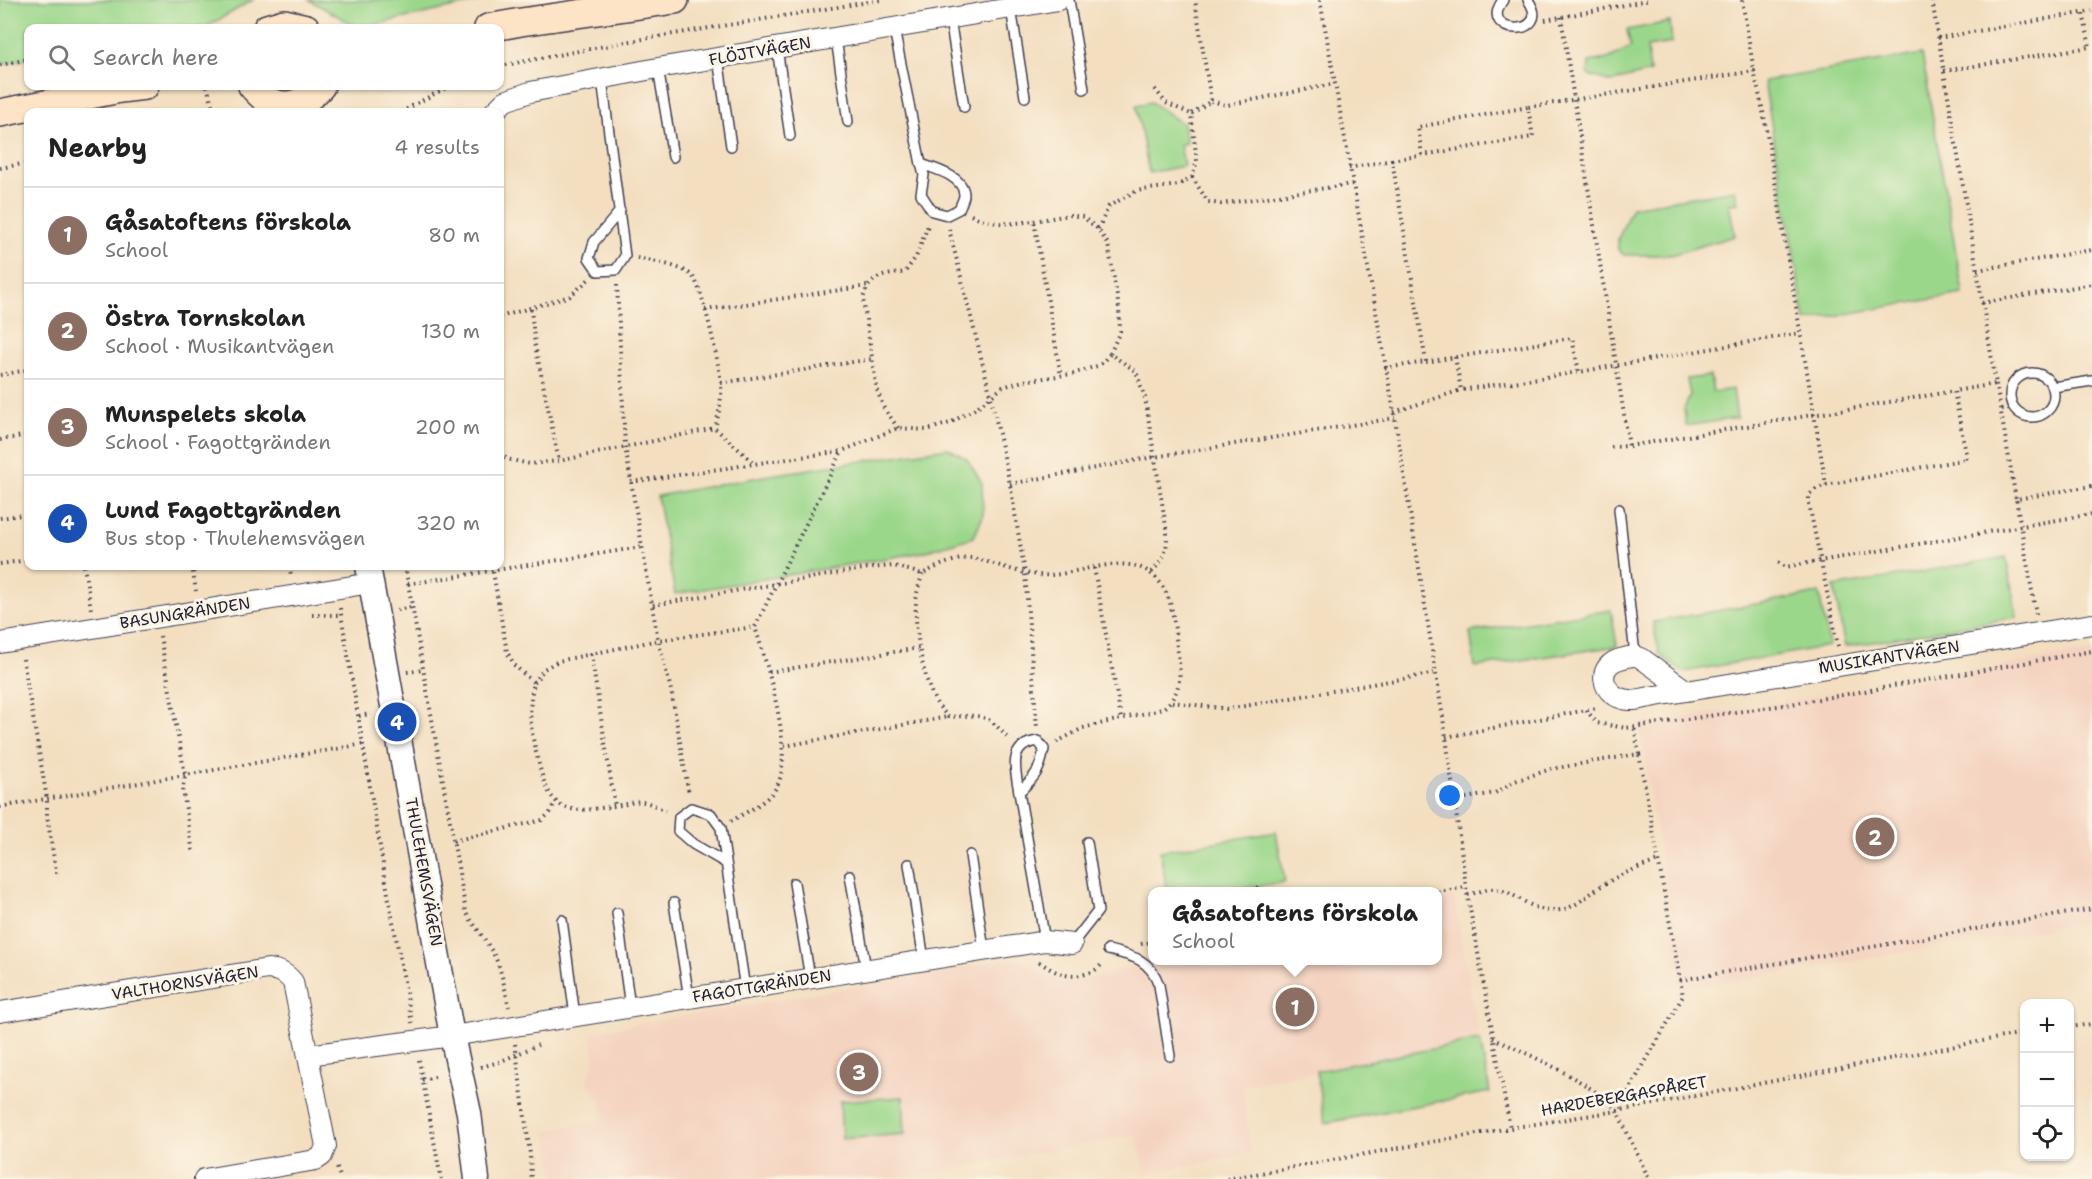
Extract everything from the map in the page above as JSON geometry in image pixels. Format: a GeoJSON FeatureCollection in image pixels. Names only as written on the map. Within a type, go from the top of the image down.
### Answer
{"type":"FeatureCollection","features":[{"type":"Feature","properties":{"kind":"main road"},"geometry":{"type":"LineString","coordinates":[[504,25],[675,0]]}},
{"type":"Feature","properties":{"kind":"main road"},"geometry":{"type":"LineString","coordinates":[[25,108],[116,90]]}},
{"type":"Feature","properties":{"kind":"main road"},"geometry":{"type":"LineString","coordinates":[[263,99],[281,105],[300,104],[314,97]]}},
{"type":"Feature","properties":{"kind":"main road"},"geometry":{"type":"LineString","coordinates":[[0,113],[24,108]]}},
{"type":"Feature","properties":{"kind":"street","name":"FLÖJTVÄGEN"},"geometry":{"type":"LineString","coordinates":[[498,108],[505,101],[530,92],[1011,8],[1033,2],[1058,0]]}},
{"type":"Feature","properties":{"kind":"street","name":"BASUNGRÄNDEN"},"geometry":{"type":"LineString","coordinates":[[0,644],[338,589],[370,574]]}},
{"type":"Feature","properties":{"kind":"street","name":"THULEHEMSVÄGEN"},"geometry":{"type":"LineString","coordinates":[[370,574],[452,1036],[469,1113],[477,1179]]}},
{"type":"Feature","properties":{"kind":"street","name":"MUSIKANTVÄGEN"},"geometry":{"type":"LineString","coordinates":[[1630,700],[2092,624]]}},
{"type":"Feature","properties":{"kind":"street"},"geometry":{"type":"LineString","coordinates":[[1630,700],[1617,697],[1608,690],[1603,679],[1606,668],[1615,660],[1635,655],[1687,691]]}},
{"type":"Feature","properties":{"kind":"street","name":"FAGOTTGRÄNDEN"},"geometry":{"type":"LineString","coordinates":[[452,1036],[1045,940],[1072,944]]}},
{"type":"Feature","properties":{"kind":"street","name":"VALTHORNSVÄGEN"},"geometry":{"type":"LineString","coordinates":[[0,1012],[268,969],[288,976],[293,982],[326,1146],[322,1156],[316,1160],[204,1179]]}},
{"type":"Feature","properties":{"kind":"street"},"geometry":{"type":"LineString","coordinates":[[308,1055],[452,1036]]}},
{"type":"Feature","properties":{"kind":"lane"},"geometry":{"type":"LineString","coordinates":[[1069,0],[1084,89]]}},
{"type":"Feature","properties":{"kind":"lane"},"geometry":{"type":"LineString","coordinates":[[1503,0],[1498,16],[1504,26],[1514,30],[1525,27],[1533,18],[1532,6],[1528,0]]}},
{"type":"Feature","properties":{"kind":"lane"},"geometry":{"type":"LineString","coordinates":[[1011,8],[1025,97]]}},
{"type":"Feature","properties":{"kind":"lane"},"geometry":{"type":"LineString","coordinates":[[950,18],[964,107]]}},
{"type":"Feature","properties":{"kind":"lane"},"geometry":{"type":"LineString","coordinates":[[894,28],[921,164],[924,175],[921,194],[932,211],[947,215],[959,209],[964,195],[959,182],[943,172],[921,164]]}},
{"type":"Feature","properties":{"kind":"lane"},"geometry":{"type":"LineString","coordinates":[[836,38],[848,122]]}},
{"type":"Feature","properties":{"kind":"lane"},"geometry":{"type":"LineString","coordinates":[[777,48],[790,136]]}},
{"type":"Feature","properties":{"kind":"lane"},"geometry":{"type":"LineString","coordinates":[[718,58],[731,147]]}},
{"type":"Feature","properties":{"kind":"lane"},"geometry":{"type":"LineString","coordinates":[[658,68],[673,157]]}},
{"type":"Feature","properties":{"kind":"lane"},"geometry":{"type":"LineString","coordinates":[[602,79],[620,211],[625,256],[616,270],[598,271],[589,258],[594,242],[620,211]]}},
{"type":"Feature","properties":{"kind":"lane"},"geometry":{"type":"LineString","coordinates":[[2037,373],[2053,387],[2053,402],[2045,414],[2031,418],[2024,416],[2013,407],[2010,393],[2016,380],[2022,375],[2037,373]]}},
{"type":"Feature","properties":{"kind":"lane"},"geometry":{"type":"LineString","coordinates":[[2053,387],[2092,381]]}},
{"type":"Feature","properties":{"kind":"lane"},"geometry":{"type":"LineString","coordinates":[[1619,509],[1635,655]]}},
{"type":"Feature","properties":{"kind":"lane"},"geometry":{"type":"LineString","coordinates":[[1019,792],[1034,778],[1041,764],[1041,745],[1026,743],[1018,750],[1015,768],[1019,792],[1045,940]]}},
{"type":"Feature","properties":{"kind":"lane"},"geometry":{"type":"LineString","coordinates":[[726,863],[693,844],[678,831],[679,817],[691,808],[711,814],[721,828],[726,863],[744,989]]}},
{"type":"Feature","properties":{"kind":"lane"},"geometry":{"type":"LineString","coordinates":[[1072,944],[1098,911],[1087,842]]}},
{"type":"Feature","properties":{"kind":"lane"},"geometry":{"type":"LineString","coordinates":[[970,855],[984,950]]}},
{"type":"Feature","properties":{"kind":"lane"},"geometry":{"type":"LineString","coordinates":[[909,864],[924,960]]}},
{"type":"Feature","properties":{"kind":"lane"},"geometry":{"type":"LineString","coordinates":[[850,875],[866,969]]}},
{"type":"Feature","properties":{"kind":"lane"},"geometry":{"type":"LineString","coordinates":[[794,883],[810,978]]}},
{"type":"Feature","properties":{"kind":"lane"},"geometry":{"type":"LineString","coordinates":[[674,903],[688,998]]}},
{"type":"Feature","properties":{"kind":"lane"},"geometry":{"type":"LineString","coordinates":[[617,913],[630,1007]]}},
{"type":"Feature","properties":{"kind":"lane"},"geometry":{"type":"LineString","coordinates":[[562,920],[575,1016]]}},
{"type":"Feature","properties":{"kind":"lane"},"geometry":{"type":"LineString","coordinates":[[1108,950],[1142,960],[1156,976],[1160,985],[1170,1056]]}},
{"type":"Feature","properties":{"kind":"path"},"geometry":{"type":"LineString","coordinates":[[504,65],[642,39],[880,0]]}},
{"type":"Feature","properties":{"kind":"path"},"geometry":{"type":"LineString","coordinates":[[1195,0],[1211,101]]}},
{"type":"Feature","properties":{"kind":"path"},"geometry":{"type":"LineString","coordinates":[[1320,0],[1394,412],[1446,737],[1466,887],[1510,1128]]}},
{"type":"Feature","properties":{"kind":"path"},"geometry":{"type":"LineString","coordinates":[[1629,446],[1561,17],[1651,0]]}},
{"type":"Feature","properties":{"kind":"path"},"geometry":{"type":"LineString","coordinates":[[1742,0],[1764,116],[1826,485]]}},
{"type":"Feature","properties":{"kind":"path"},"geometry":{"type":"LineString","coordinates":[[1932,0],[2039,632]]}},
{"type":"Feature","properties":{"kind":"path"},"geometry":{"type":"LineString","coordinates":[[1938,38],[2092,11]]}},
{"type":"Feature","properties":{"kind":"path"},"geometry":{"type":"LineString","coordinates":[[1944,71],[2090,47],[2083,13]]}},
{"type":"Feature","properties":{"kind":"path"},"geometry":{"type":"LineString","coordinates":[[0,65],[24,60]]}},
{"type":"Feature","properties":{"kind":"path"},"geometry":{"type":"LineString","coordinates":[[1422,155],[1418,127],[1574,99],[1754,71]]}},
{"type":"Feature","properties":{"kind":"path"},"geometry":{"type":"LineString","coordinates":[[1191,114],[1211,101],[1227,105],[1334,84]]}},
{"type":"Feature","properties":{"kind":"path"},"geometry":{"type":"LineString","coordinates":[[1155,89],[1166,103],[1191,114]]}},
{"type":"Feature","properties":{"kind":"path"},"geometry":{"type":"LineString","coordinates":[[208,90],[213,108]]}},
{"type":"Feature","properties":{"kind":"path"},"geometry":{"type":"LineString","coordinates":[[409,108],[442,90]]}},
{"type":"Feature","properties":{"kind":"path"},"geometry":{"type":"LineString","coordinates":[[1349,168],[1533,137],[1528,107]]}},
{"type":"Feature","properties":{"kind":"path"},"geometry":{"type":"LineString","coordinates":[[1098,229],[1109,206],[1136,191],[1178,185],[1192,177],[1197,161],[1191,114]]}},
{"type":"Feature","properties":{"kind":"path"},"geometry":{"type":"LineString","coordinates":[[1392,160],[1426,362]]}},
{"type":"Feature","properties":{"kind":"path"},"geometry":{"type":"LineString","coordinates":[[0,168],[24,164]]}},
{"type":"Feature","properties":{"kind":"path"},"geometry":{"type":"LineString","coordinates":[[1192,177],[1208,202],[1221,204],[1352,184]]}},
{"type":"Feature","properties":{"kind":"path"},"geometry":{"type":"LineString","coordinates":[[631,482],[842,451],[897,428],[927,430],[950,423],[1003,387],[1023,381],[1072,374],[1100,365],[1110,354],[1120,331],[1119,308],[1108,244],[1098,229],[1083,217],[1069,215],[1003,224],[987,222],[959,209]]}},
{"type":"Feature","properties":{"kind":"path"},"geometry":{"type":"LineString","coordinates":[[897,428],[884,408],[877,390],[863,299],[867,286],[876,278],[905,272],[920,248],[932,211]]}},
{"type":"Feature","properties":{"kind":"path"},"geometry":{"type":"LineString","coordinates":[[653,605],[894,566],[922,574],[950,560],[972,558],[1025,573],[1051,575],[1121,564],[1139,567],[1151,573],[1166,591],[1174,623],[1180,668],[1178,685],[1172,702],[1162,710],[1083,728],[1041,745],[1025,573],[1010,484],[991,397],[950,240],[947,215]]}},
{"type":"Feature","properties":{"kind":"path"},"geometry":{"type":"LineString","coordinates":[[1034,221],[1061,376]]}},
{"type":"Feature","properties":{"kind":"path"},"geometry":{"type":"LineString","coordinates":[[1977,270],[2092,250]]}},
{"type":"Feature","properties":{"kind":"path"},"geometry":{"type":"LineString","coordinates":[[625,256],[668,265],[692,275],[701,290],[721,383],[721,406],[715,428]]}},
{"type":"Feature","properties":{"kind":"path"},"geometry":{"type":"LineString","coordinates":[[616,270],[625,446],[658,640],[671,690],[691,808]]}},
{"type":"Feature","properties":{"kind":"path"},"geometry":{"type":"LineString","coordinates":[[504,316],[570,296],[598,271]]}},
{"type":"Feature","properties":{"kind":"path"},"geometry":{"type":"LineString","coordinates":[[1982,303],[2092,284]]}},
{"type":"Feature","properties":{"kind":"path"},"geometry":{"type":"LineString","coordinates":[[705,310],[867,286]]}},
{"type":"Feature","properties":{"kind":"path"},"geometry":{"type":"LineString","coordinates":[[531,309],[535,345],[559,461]]}},
{"type":"Feature","properties":{"kind":"path"},"geometry":{"type":"LineString","coordinates":[[1394,412],[1461,390],[1579,372],[1800,333]]}},
{"type":"Feature","properties":{"kind":"path"},"geometry":{"type":"LineString","coordinates":[[1385,368],[1572,338],[1579,372]]}},
{"type":"Feature","properties":{"kind":"path"},"geometry":{"type":"LineString","coordinates":[[1110,354],[1136,371],[1144,398],[1167,533],[1167,549],[1164,558],[1151,573]]}},
{"type":"Feature","properties":{"kind":"path"},"geometry":{"type":"LineString","coordinates":[[1455,357],[1461,390]]}},
{"type":"Feature","properties":{"kind":"path"},"geometry":{"type":"LineString","coordinates":[[721,383],[872,358]]}},
{"type":"Feature","properties":{"kind":"path"},"geometry":{"type":"LineString","coordinates":[[0,375],[24,371]]}},
{"type":"Feature","properties":{"kind":"path"},"geometry":{"type":"LineString","coordinates":[[1611,447],[1629,446],[1996,384]]}},
{"type":"Feature","properties":{"kind":"path"},"geometry":{"type":"LineString","coordinates":[[1842,665],[1820,562],[1809,495],[1826,485],[1967,459],[1954,391]]}},
{"type":"Feature","properties":{"kind":"path"},"geometry":{"type":"LineString","coordinates":[[2001,409],[2013,407]]}},
{"type":"Feature","properties":{"kind":"path"},"geometry":{"type":"LineString","coordinates":[[1010,484],[1154,457],[1395,418]]}},
{"type":"Feature","properties":{"kind":"path"},"geometry":{"type":"LineString","coordinates":[[504,456],[530,464],[559,461],[715,428]]}},
{"type":"Feature","properties":{"kind":"path"},"geometry":{"type":"LineString","coordinates":[[715,428],[754,463]]}},
{"type":"Feature","properties":{"kind":"path"},"geometry":{"type":"LineString","coordinates":[[0,440],[24,436]]}},
{"type":"Feature","properties":{"kind":"path"},"geometry":{"type":"LineString","coordinates":[[721,828],[774,792],[783,776],[784,746],[769,672],[755,627],[842,451]]}},
{"type":"Feature","properties":{"kind":"path"},"geometry":{"type":"LineString","coordinates":[[2016,500],[2092,486]]}},
{"type":"Feature","properties":{"kind":"path"},"geometry":{"type":"LineString","coordinates":[[1778,562],[1785,567],[1820,562],[2092,514]]}},
{"type":"Feature","properties":{"kind":"path"},"geometry":{"type":"LineString","coordinates":[[0,518],[24,515]]}},
{"type":"Feature","properties":{"kind":"path"},"geometry":{"type":"LineString","coordinates":[[504,566],[642,547]]}},
{"type":"Feature","properties":{"kind":"path"},"geometry":{"type":"LineString","coordinates":[[0,564],[24,561]]}},
{"type":"Feature","properties":{"kind":"path"},"geometry":{"type":"LineString","coordinates":[[1094,568],[1121,718]]}},
{"type":"Feature","properties":{"kind":"path"},"geometry":{"type":"LineString","coordinates":[[85,570],[94,627]]}},
{"type":"Feature","properties":{"kind":"path"},"geometry":{"type":"LineString","coordinates":[[406,570],[466,912],[477,931],[489,945],[500,968],[513,1026],[530,1154],[531,1179]]}},
{"type":"Feature","properties":{"kind":"path"},"geometry":{"type":"LineString","coordinates":[[408,584],[482,570]]}},
{"type":"Feature","properties":{"kind":"path"},"geometry":{"type":"LineString","coordinates":[[493,570],[507,652],[515,666],[534,683]]}},
{"type":"Feature","properties":{"kind":"path"},"geometry":{"type":"LineString","coordinates":[[922,574],[915,616],[920,648],[931,690],[936,702],[948,717]]}},
{"type":"Feature","properties":{"kind":"path"},"geometry":{"type":"LineString","coordinates":[[338,589],[389,900],[441,1179]]}},
{"type":"Feature","properties":{"kind":"path"},"geometry":{"type":"LineString","coordinates":[[160,617],[160,638],[184,775],[183,791],[193,853]]}},
{"type":"Feature","properties":{"kind":"path"},"geometry":{"type":"LineString","coordinates":[[679,817],[643,801],[586,811],[569,809],[555,802],[543,784],[534,743],[530,718],[534,683],[544,669],[558,661],[658,640],[755,627]]}},
{"type":"Feature","properties":{"kind":"path"},"geometry":{"type":"LineString","coordinates":[[20,640],[47,799],[47,816],[57,878]]}},
{"type":"Feature","properties":{"kind":"path"},"geometry":{"type":"LineString","coordinates":[[769,672],[920,648]]}},
{"type":"Feature","properties":{"kind":"path"},"geometry":{"type":"LineString","coordinates":[[1586,710],[1597,723],[1626,728],[1791,704],[2092,651]]}},
{"type":"Feature","properties":{"kind":"path"},"geometry":{"type":"LineString","coordinates":[[591,654],[615,806]]}},
{"type":"Feature","properties":{"kind":"path"},"geometry":{"type":"LineString","coordinates":[[406,672],[424,670]]}},
{"type":"Feature","properties":{"kind":"path"},"geometry":{"type":"LineString","coordinates":[[1172,702],[1227,709],[1436,673]]}},
{"type":"Feature","properties":{"kind":"path"},"geometry":{"type":"LineString","coordinates":[[1446,737],[1630,700]]}},
{"type":"Feature","properties":{"kind":"path"},"geometry":{"type":"LineString","coordinates":[[359,716],[370,714]]}},
{"type":"Feature","properties":{"kind":"path"},"geometry":{"type":"LineString","coordinates":[[784,746],[948,717],[979,715],[996,725],[1018,750]]}},
{"type":"Feature","properties":{"kind":"path"},"geometry":{"type":"LineString","coordinates":[[1619,1110],[1683,996],[1634,726]]}},
{"type":"Feature","properties":{"kind":"path"},"geometry":{"type":"LineString","coordinates":[[0,807],[364,744]]}},
{"type":"Feature","properties":{"kind":"path"},"geometry":{"type":"LineString","coordinates":[[1454,800],[1496,793],[1515,781],[1551,769],[1639,754]]}},
{"type":"Feature","properties":{"kind":"path"},"geometry":{"type":"LineString","coordinates":[[453,841],[542,820],[550,813],[555,802]]}},
{"type":"Feature","properties":{"kind":"path"},"geometry":{"type":"LineString","coordinates":[[1468,895],[1493,889],[1510,894],[1528,905],[1547,910],[1560,910],[1581,902],[1603,885],[1659,861]]}},
{"type":"Feature","properties":{"kind":"path"},"geometry":{"type":"LineString","coordinates":[[1442,891],[1466,887]]}},
{"type":"Feature","properties":{"kind":"path"},"geometry":{"type":"LineString","coordinates":[[1680,980],[2092,909]]}},
{"type":"Feature","properties":{"kind":"path"},"geometry":{"type":"LineString","coordinates":[[2074,1026],[2092,1023]]}},
{"type":"Feature","properties":{"kind":"path","name":"HARDEBERGASPÅRET"},"geometry":{"type":"LineString","coordinates":[[1227,1179],[1619,1110],[2020,1034]]}},
{"type":"Feature","properties":{"kind":"path"},"geometry":{"type":"LineString","coordinates":[[1492,1038],[1526,1053],[1590,1089],[1619,1110],[1649,1179]]}},
{"type":"Feature","properties":{"kind":"shaded area"},"geometry":{"type":"Polygon","coordinates":[[[2092,651],[2092,922],[1682,989],[1639,725],[2092,651]]]}},
{"type":"Feature","properties":{"kind":"shaded area"},"geometry":{"type":"Polygon","coordinates":[[[1454,897],[1480,1040],[1243,1086],[1251,1153],[1145,1174],[1136,1135],[896,1179],[555,1179],[546,1131],[602,1119],[601,1103],[587,1082],[595,1062],[591,1032],[1017,958],[1065,983],[1110,974],[1148,960],[1148,965],[1442,965],[1442,899],[1454,897]]]}},
{"type":"Feature","properties":{"kind":"green space"},"geometry":{"type":"Polygon","coordinates":[[[0,0],[253,0],[211,24],[24,24],[24,60],[0,65],[0,0]]]}},
{"type":"Feature","properties":{"kind":"green space"},"geometry":{"type":"Polygon","coordinates":[[[309,0],[487,0],[377,24],[352,24],[309,0]]]}},
{"type":"Feature","properties":{"kind":"green space"},"geometry":{"type":"Polygon","coordinates":[[[1670,22],[1672,43],[1647,47],[1650,72],[1611,82],[1588,75],[1589,62],[1608,59],[1631,47],[1627,30],[1670,22]]]}},
{"type":"Feature","properties":{"kind":"green space"},"geometry":{"type":"Polygon","coordinates":[[[1922,54],[1963,294],[1805,321],[1764,81],[1922,54]]]}},
{"type":"Feature","properties":{"kind":"green space"},"geometry":{"type":"Polygon","coordinates":[[[1151,102],[1183,124],[1187,143],[1180,144],[1184,166],[1149,173],[1136,105],[1151,102]]]}},
{"type":"Feature","properties":{"kind":"green space"},"geometry":{"type":"Polygon","coordinates":[[[1735,190],[1738,203],[1729,204],[1735,236],[1671,255],[1624,255],[1618,250],[1618,239],[1632,207],[1735,190]]]}},
{"type":"Feature","properties":{"kind":"green space"},"geometry":{"type":"Polygon","coordinates":[[[1710,376],[1713,392],[1733,389],[1737,418],[1686,426],[1684,409],[1690,395],[1687,379],[1710,376]]]}},
{"type":"Feature","properties":{"kind":"green space"},"geometry":{"type":"Polygon","coordinates":[[[948,448],[967,459],[982,483],[983,516],[974,537],[923,552],[675,594],[657,496],[764,476],[948,448]]]}},
{"type":"Feature","properties":{"kind":"green space"},"geometry":{"type":"Polygon","coordinates":[[[2006,557],[2017,617],[1845,647],[1834,587],[2006,557]]]}},
{"type":"Feature","properties":{"kind":"green space"},"geometry":{"type":"Polygon","coordinates":[[[1819,593],[1829,646],[1684,672],[1659,654],[1653,622],[1819,593]]]}},
{"type":"Feature","properties":{"kind":"green space"},"geometry":{"type":"Polygon","coordinates":[[[1611,610],[1617,646],[1475,667],[1470,632],[1611,610]]]}},
{"type":"Feature","properties":{"kind":"green space"},"geometry":{"type":"Polygon","coordinates":[[[1276,832],[1285,882],[1254,887],[1166,887],[1160,851],[1276,832]]]}},
{"type":"Feature","properties":{"kind":"green space"},"geometry":{"type":"Polygon","coordinates":[[[1480,1040],[1490,1092],[1325,1123],[1316,1071],[1480,1040]]]}},
{"type":"Feature","properties":{"kind":"green space"},"geometry":{"type":"Polygon","coordinates":[[[903,1097],[905,1134],[842,1139],[840,1101],[903,1097]]]}},
{"type":"Feature","properties":{"kind":"place","name":"Lund Fagottgränden"},"geometry":{"type":"Point","coordinates":[397,722]}},
{"type":"Feature","properties":{"kind":"place","name":"Östra Tornskolan"},"geometry":{"type":"Point","coordinates":[1875,837]}},
{"type":"Feature","properties":{"kind":"place","name":"Gåsatoftens förskola"},"geometry":{"type":"Point","coordinates":[1295,1007]}},
{"type":"Feature","properties":{"kind":"place","name":"Munspelets skola"},"geometry":{"type":"Point","coordinates":[859,1072]}}]}
